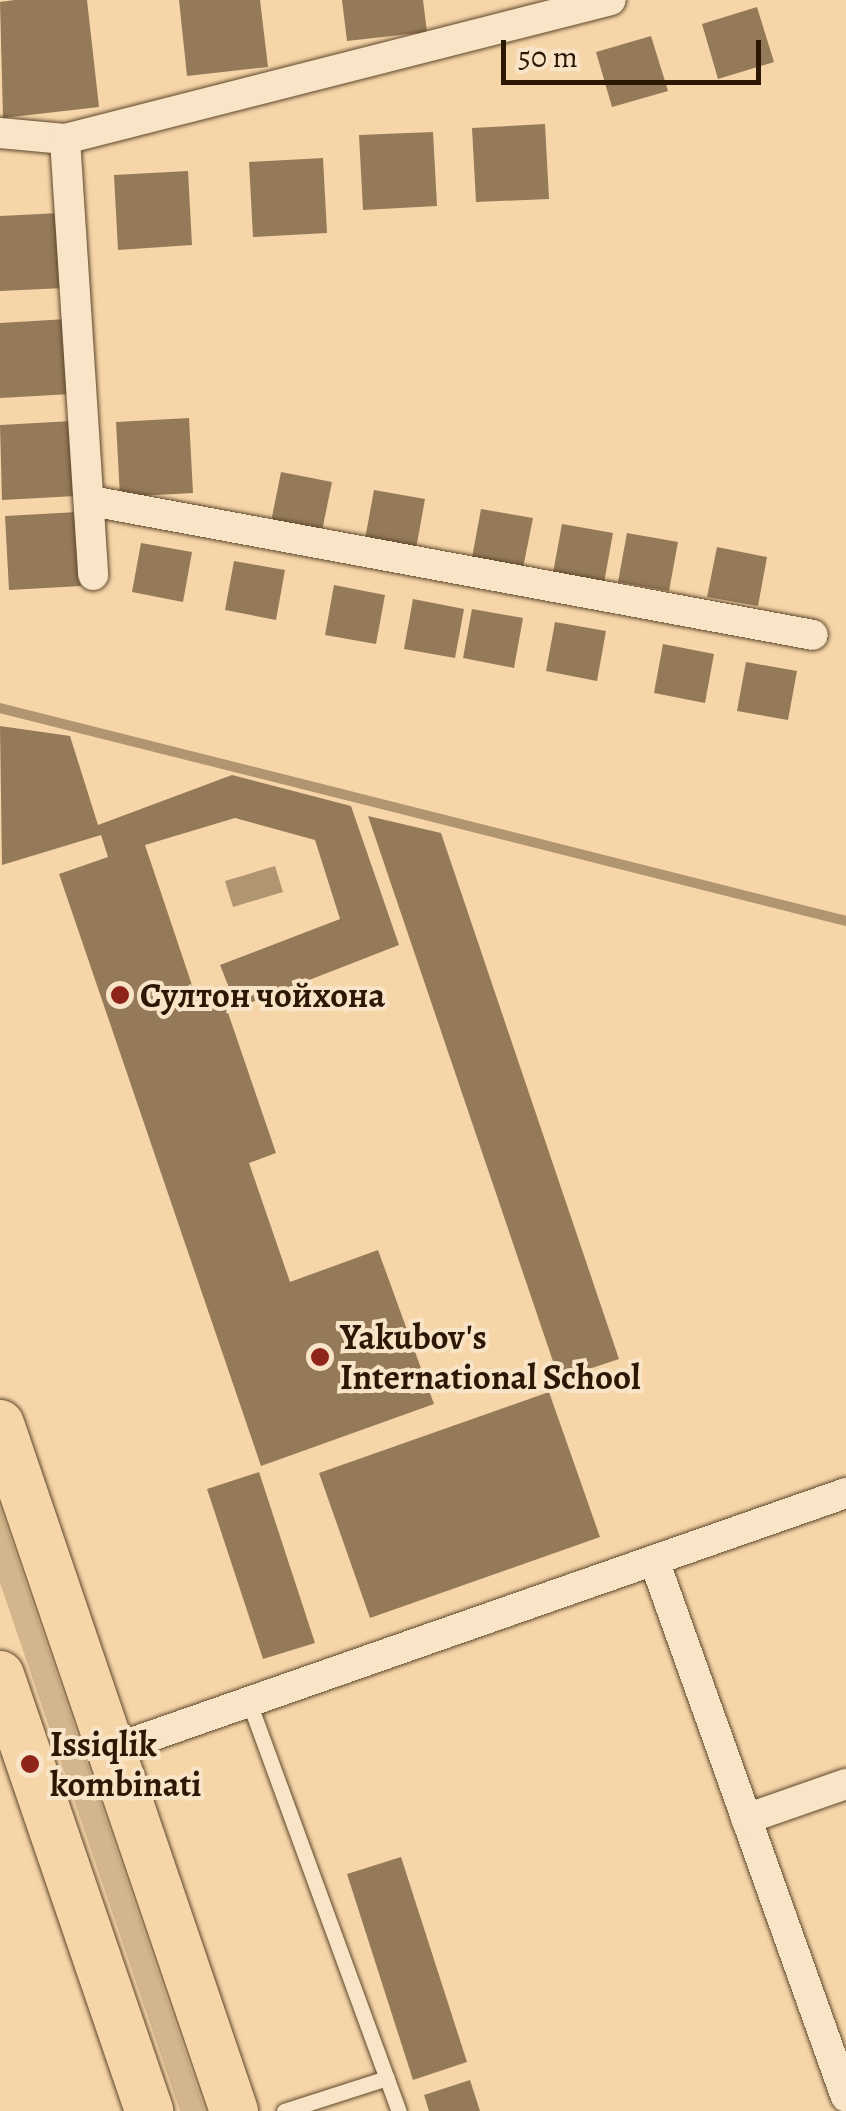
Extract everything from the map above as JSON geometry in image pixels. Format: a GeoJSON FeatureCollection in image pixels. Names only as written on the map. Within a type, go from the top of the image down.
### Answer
{"type":"FeatureCollection","features":[{"type":"Feature","properties":{"kind":"highway"},"geometry":{"type":"LineString","coordinates":[[0,1424],[234,2111]]}},
{"type":"Feature","properties":{"kind":"highway"},"geometry":{"type":"LineString","coordinates":[[0,1676],[148,2111]]}},
{"type":"Feature","properties":{"kind":"street"},"geometry":{"type":"LineString","coordinates":[[0,133],[66,140],[611,0]]}},
{"type":"Feature","properties":{"kind":"street"},"geometry":{"type":"LineString","coordinates":[[66,140],[92,501],[93,575]]}},
{"type":"Feature","properties":{"kind":"street"},"geometry":{"type":"LineString","coordinates":[[92,501],[812,634]]}},
{"type":"Feature","properties":{"kind":"street"},"geometry":{"type":"LineString","coordinates":[[111,1750],[846,1493]]}},
{"type":"Feature","properties":{"kind":"street"},"geometry":{"type":"LineString","coordinates":[[654,1560],[746,1818],[841,2066],[846,2097]]}},
{"type":"Feature","properties":{"kind":"street"},"geometry":{"type":"LineString","coordinates":[[746,1818],[846,1784]]}},
{"type":"Feature","properties":{"kind":"lane"},"geometry":{"type":"LineString","coordinates":[[248,1702],[399,2111]]}},
{"type":"Feature","properties":{"kind":"lane"},"geometry":{"type":"LineString","coordinates":[[284,2111],[387,2078]]}},
{"type":"Feature","properties":{"kind":"shaded area"},"geometry":{"type":"Polygon","coordinates":[[[275,866],[283,892],[233,907],[225,881],[275,866]]]}},
{"type":"Feature","properties":{"kind":"shaded area"},"geometry":{"type":"Polygon","coordinates":[[[0,1508],[205,2111],[180,2111],[0,1583],[0,1508]]]}},
{"type":"Feature","properties":{"kind":"building"},"geometry":{"type":"Polygon","coordinates":[[[87,0],[99,107],[3,118],[0,2],[87,0]]]}},
{"type":"Feature","properties":{"kind":"building"},"geometry":{"type":"Polygon","coordinates":[[[179,0],[260,0],[268,67],[187,76],[179,0]]]}},
{"type":"Feature","properties":{"kind":"building"},"geometry":{"type":"Polygon","coordinates":[[[342,0],[423,0],[427,32],[347,41],[342,0]]]}},
{"type":"Feature","properties":{"kind":"building"},"geometry":{"type":"Polygon","coordinates":[[[757,7],[774,62],[718,79],[702,24],[757,7]]]}},
{"type":"Feature","properties":{"kind":"building"},"geometry":{"type":"Polygon","coordinates":[[[651,36],[668,91],[612,107],[596,52],[651,36]]]}},
{"type":"Feature","properties":{"kind":"building"},"geometry":{"type":"Polygon","coordinates":[[[545,124],[549,199],[476,202],[472,128],[545,124]]]}},
{"type":"Feature","properties":{"kind":"building"},"geometry":{"type":"Polygon","coordinates":[[[433,132],[437,206],[363,210],[359,135],[433,132]]]}},
{"type":"Feature","properties":{"kind":"building"},"geometry":{"type":"Polygon","coordinates":[[[323,158],[327,233],[253,237],[249,162],[323,158]]]}},
{"type":"Feature","properties":{"kind":"building"},"geometry":{"type":"Polygon","coordinates":[[[188,171],[192,245],[118,250],[114,175],[188,171]]]}},
{"type":"Feature","properties":{"kind":"building"},"geometry":{"type":"Polygon","coordinates":[[[60,213],[64,288],[0,291],[0,216],[60,213]]]}},
{"type":"Feature","properties":{"kind":"building"},"geometry":{"type":"Polygon","coordinates":[[[67,319],[71,394],[0,398],[0,323],[67,319]]]}},
{"type":"Feature","properties":{"kind":"building"},"geometry":{"type":"Polygon","coordinates":[[[189,418],[193,493],[120,497],[116,422],[189,418]]]}},
{"type":"Feature","properties":{"kind":"building"},"geometry":{"type":"Polygon","coordinates":[[[72,421],[76,496],[2,500],[0,425],[72,421]]]}},
{"type":"Feature","properties":{"kind":"building"},"geometry":{"type":"Polygon","coordinates":[[[281,472],[332,482],[322,531],[271,522],[281,472]]]}},
{"type":"Feature","properties":{"kind":"building"},"geometry":{"type":"Polygon","coordinates":[[[374,490],[425,499],[416,549],[365,539],[374,490]]]}},
{"type":"Feature","properties":{"kind":"building"},"geometry":{"type":"Polygon","coordinates":[[[481,509],[533,518],[523,568],[472,558],[481,509]]]}},
{"type":"Feature","properties":{"kind":"building"},"geometry":{"type":"Polygon","coordinates":[[[78,512],[81,586],[9,590],[5,516],[78,512]]]}},
{"type":"Feature","properties":{"kind":"building"},"geometry":{"type":"Polygon","coordinates":[[[562,524],[613,533],[604,583],[553,573],[562,524]]]}},
{"type":"Feature","properties":{"kind":"building"},"geometry":{"type":"Polygon","coordinates":[[[627,533],[678,542],[669,591],[618,582],[627,533]]]}},
{"type":"Feature","properties":{"kind":"building"},"geometry":{"type":"Polygon","coordinates":[[[141,543],[192,552],[183,602],[132,592],[141,543]]]}},
{"type":"Feature","properties":{"kind":"building"},"geometry":{"type":"Polygon","coordinates":[[[717,547],[767,557],[758,606],[707,597],[717,547]]]}},
{"type":"Feature","properties":{"kind":"building"},"geometry":{"type":"Polygon","coordinates":[[[234,561],[285,570],[276,620],[225,610],[234,561]]]}},
{"type":"Feature","properties":{"kind":"building"},"geometry":{"type":"Polygon","coordinates":[[[334,585],[385,595],[376,644],[325,635],[334,585]]]}},
{"type":"Feature","properties":{"kind":"building"},"geometry":{"type":"Polygon","coordinates":[[[413,599],[464,609],[455,658],[404,649],[413,599]]]}},
{"type":"Feature","properties":{"kind":"building"},"geometry":{"type":"Polygon","coordinates":[[[472,609],[523,618],[514,668],[463,658],[472,609]]]}},
{"type":"Feature","properties":{"kind":"building"},"geometry":{"type":"Polygon","coordinates":[[[555,622],[606,631],[597,681],[546,671],[555,622]]]}},
{"type":"Feature","properties":{"kind":"building"},"geometry":{"type":"Polygon","coordinates":[[[663,644],[714,654],[705,703],[654,693],[663,644]]]}},
{"type":"Feature","properties":{"kind":"building"},"geometry":{"type":"Polygon","coordinates":[[[746,662],[797,671],[788,720],[737,711],[746,662]]]}},
{"type":"Feature","properties":{"kind":"building"},"geometry":{"type":"Polygon","coordinates":[[[0,726],[70,736],[98,825],[232,775],[351,806],[399,945],[237,1008],[220,965],[340,919],[315,840],[235,818],[145,845],[200,1009],[224,1001],[276,1153],[249,1163],[290,1282],[378,1250],[434,1404],[261,1466],[59,874],[108,857],[101,835],[2,865],[0,726]]]}},
{"type":"Feature","properties":{"kind":"building"},"geometry":{"type":"Polygon","coordinates":[[[368,816],[441,833],[619,1359],[559,1379],[368,816]]]}},
{"type":"Feature","properties":{"kind":"building"},"geometry":{"type":"Polygon","coordinates":[[[549,1392],[600,1537],[370,1618],[319,1473],[549,1392]]]}},
{"type":"Feature","properties":{"kind":"building"},"geometry":{"type":"Polygon","coordinates":[[[259,1472],[315,1643],[263,1659],[207,1489],[259,1472]]]}},
{"type":"Feature","properties":{"kind":"building"},"geometry":{"type":"Polygon","coordinates":[[[401,1857],[467,2062],[413,2080],[347,1874],[401,1857]]]}},
{"type":"Feature","properties":{"kind":"building"},"geometry":{"type":"Polygon","coordinates":[[[470,2080],[480,2111],[429,2111],[424,2095],[470,2080]]]}},
{"type":"Feature","properties":{"kind":"waterway"},"geometry":{"type":"LineString","coordinates":[[0,708],[846,921]]}},
{"type":"Feature","properties":{"kind":"place","name":"Султон чойхона"},"geometry":{"type":"Point","coordinates":[120,995]}},
{"type":"Feature","properties":{"kind":"place","name":"Yakubov's International School"},"geometry":{"type":"Point","coordinates":[320,1357]}},
{"type":"Feature","properties":{"kind":"place","name":"Issiqlik kombinati"},"geometry":{"type":"Point","coordinates":[30,1764]}}]}
